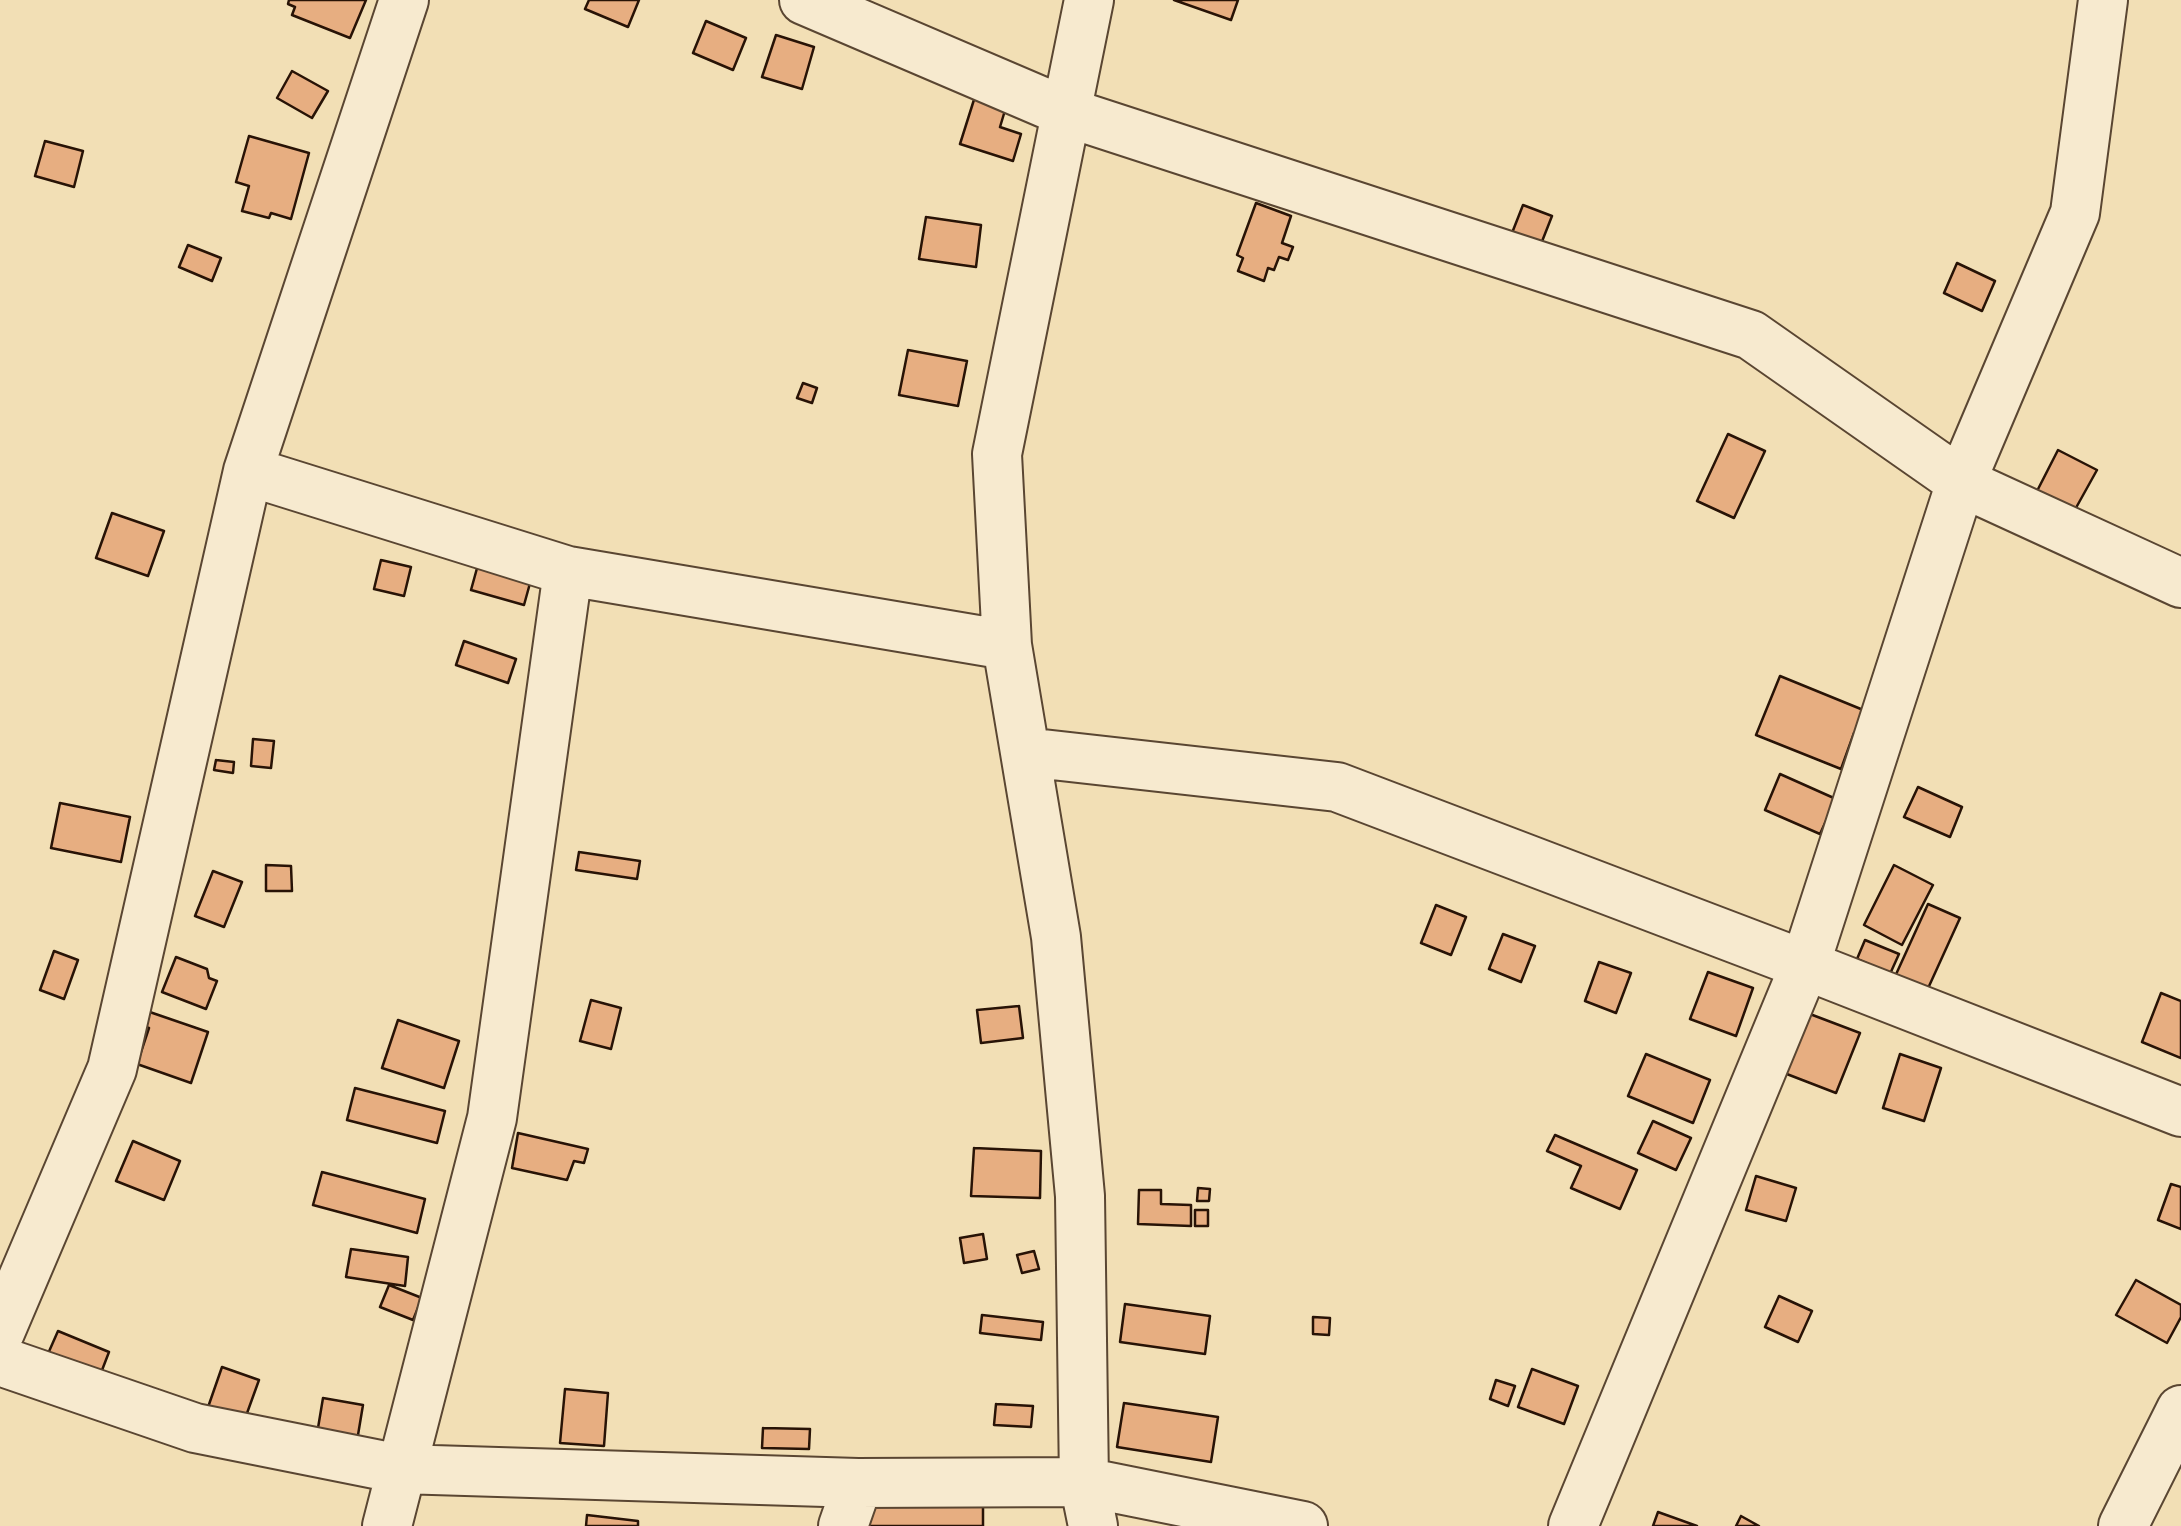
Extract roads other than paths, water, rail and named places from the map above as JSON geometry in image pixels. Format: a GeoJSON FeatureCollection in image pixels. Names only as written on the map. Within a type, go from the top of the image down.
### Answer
{"type":"FeatureCollection","features":[{"type":"Feature","properties":{"kind":"street"},"geometry":{"type":"LineString","coordinates":[[0,1332],[112,1069],[248,472],[404,0]]}},
{"type":"Feature","properties":{"kind":"street"},"geometry":{"type":"LineString","coordinates":[[804,0],[1066,112],[1750,335],[1961,482],[2181,583]]}},
{"type":"Feature","properties":{"kind":"street"},"geometry":{"type":"LineString","coordinates":[[1088,1504],[1080,1196],[1056,938],[1007,646],[997,454],[1090,0]]}},
{"type":"Feature","properties":{"kind":"street"},"geometry":{"type":"LineString","coordinates":[[1573,1526],[1804,965],[1961,482],[2075,213],[2103,0]]}},
{"type":"Feature","properties":{"kind":"street"},"geometry":{"type":"LineString","coordinates":[[248,472],[568,571],[1007,646]]}},
{"type":"Feature","properties":{"kind":"street"},"geometry":{"type":"LineString","coordinates":[[387,1526],[492,1118],[568,571]]}},
{"type":"Feature","properties":{"kind":"street"},"geometry":{"type":"LineString","coordinates":[[1025,752],[1338,788],[2181,1112]]}},
{"type":"Feature","properties":{"kind":"street"},"geometry":{"type":"LineString","coordinates":[[0,1360],[195,1428],[400,1469],[851,1505],[1088,1504],[1303,1526]]}},
{"type":"Feature","properties":{"kind":"street"},"geometry":{"type":"LineString","coordinates":[[2123,1526],[2181,1410]]}}]}
